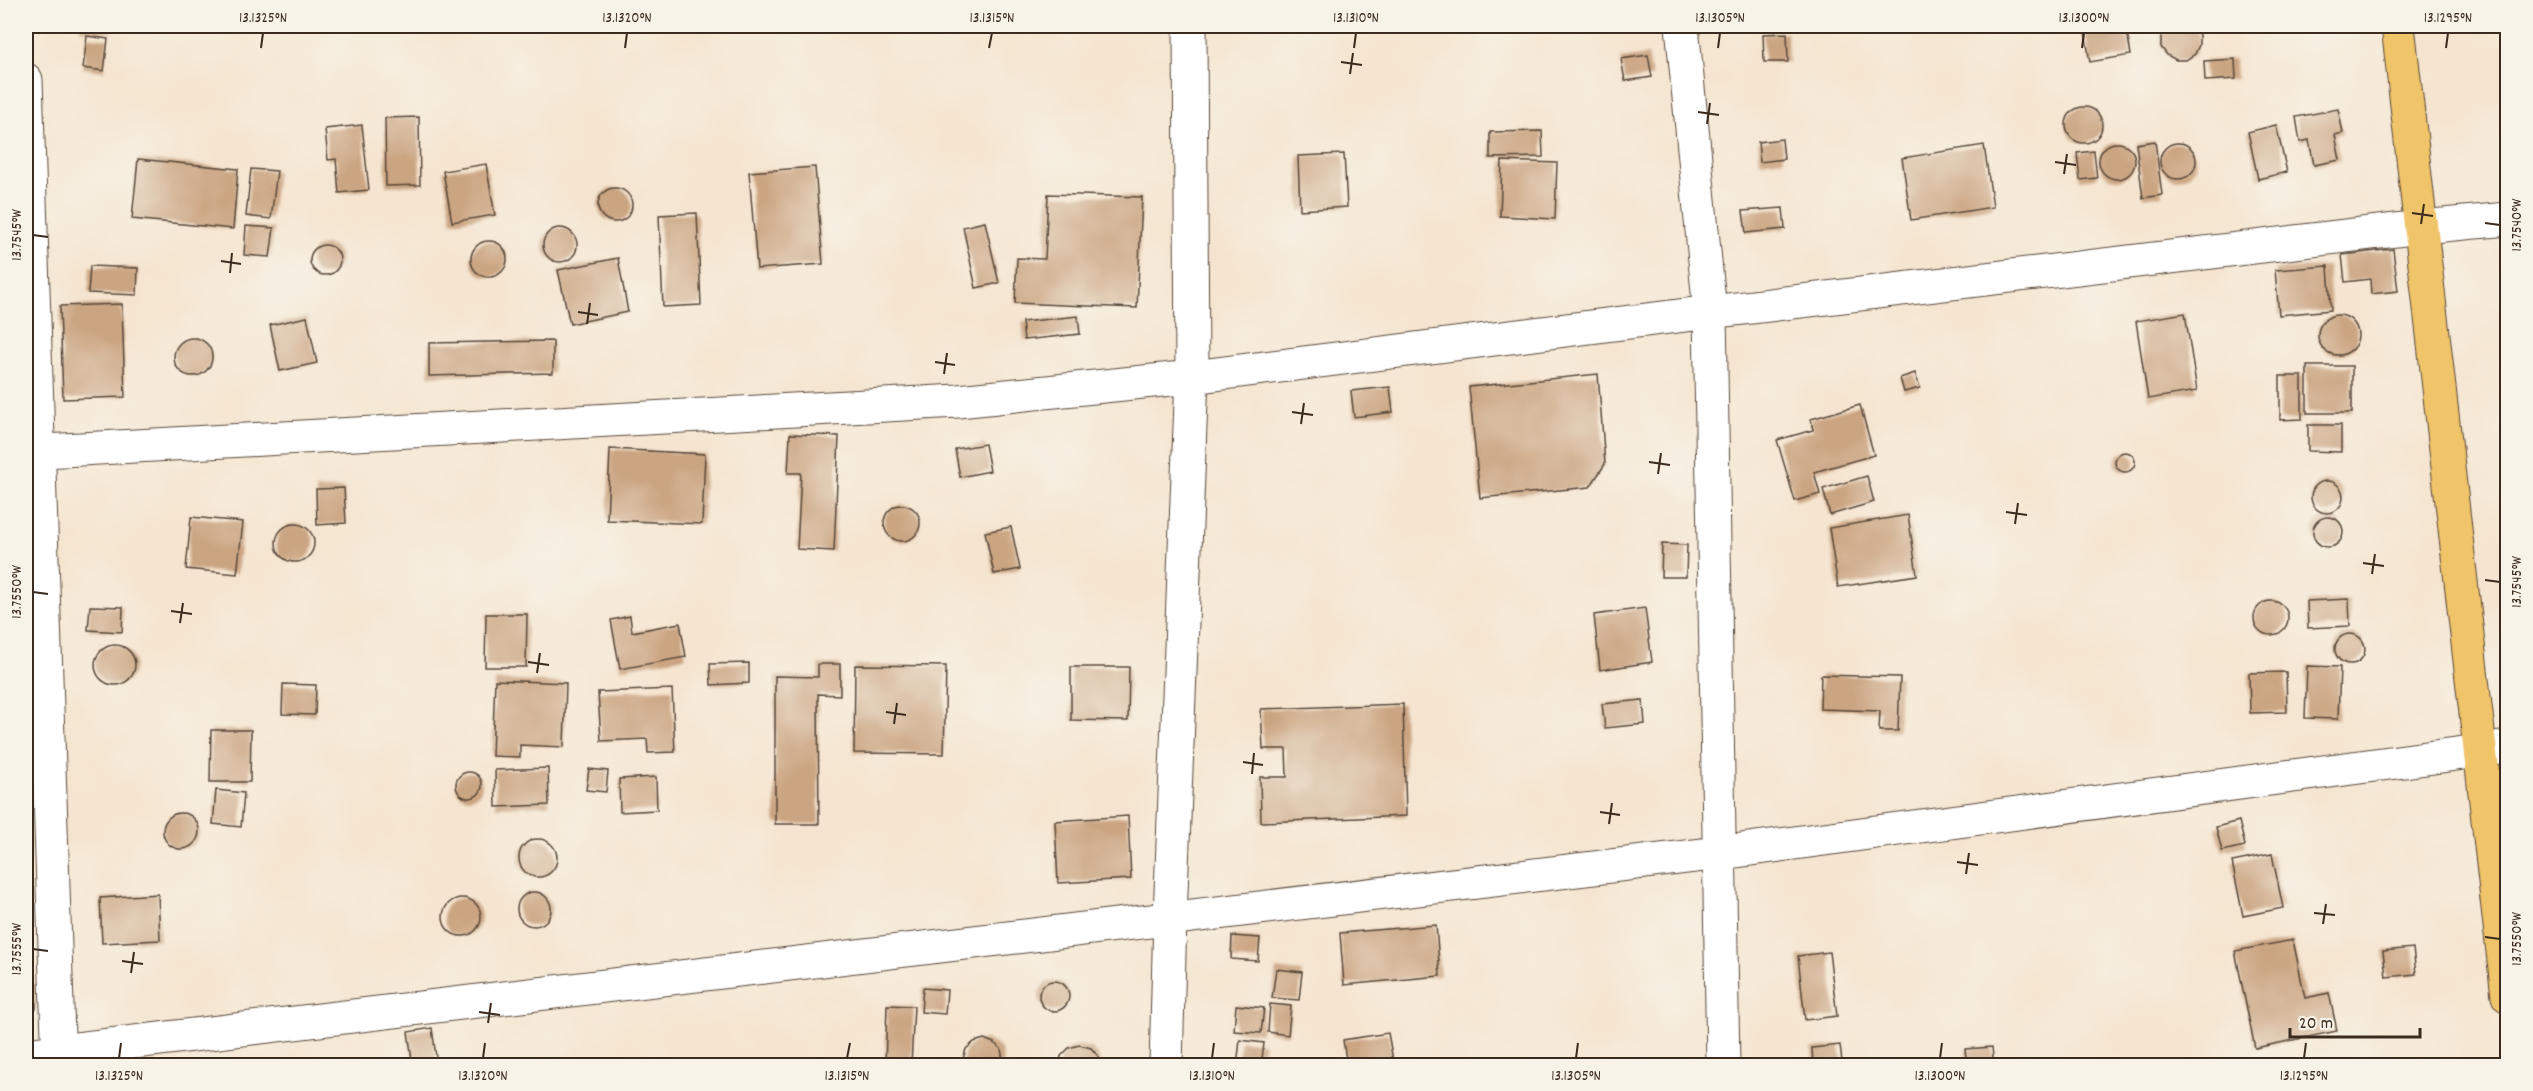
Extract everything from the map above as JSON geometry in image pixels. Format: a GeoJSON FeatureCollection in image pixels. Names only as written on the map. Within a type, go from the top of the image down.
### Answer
{"type":"FeatureCollection","features":[{"type":"Feature","properties":{"kind":"main road"},"geometry":{"type":"LineString","coordinates":[[2398,26],[2421,227],[2494,748],[2508,996]]}},
{"type":"Feature","properties":{"kind":"street"},"geometry":{"type":"LineString","coordinates":[[1167,1065],[1170,917],[1192,377],[1190,26]]}},
{"type":"Feature","properties":{"kind":"street"},"geometry":{"type":"LineString","coordinates":[[1682,26],[1710,312],[1723,1065]]}},
{"type":"Feature","properties":{"kind":"street"},"geometry":{"type":"LineString","coordinates":[[26,80],[32,452],[58,1059]]}},
{"type":"Feature","properties":{"kind":"street"},"geometry":{"type":"LineString","coordinates":[[32,452],[958,401],[1192,377],[1710,312],[2421,227],[2508,219]]}},
{"type":"Feature","properties":{"kind":"street"},"geometry":{"type":"LineString","coordinates":[[26,1055],[58,1059],[1170,917],[1720,853],[2494,748]]}},
{"type":"Feature","properties":{"kind":"building"},"geometry":{"type":"Polygon","coordinates":[[[80,26],[113,26],[113,32],[80,30],[80,26]]]}},
{"type":"Feature","properties":{"kind":"building"},"geometry":{"type":"Polygon","coordinates":[[[2084,26],[2126,26],[2131,55],[2090,62],[2084,26]]]}},
{"type":"Feature","properties":{"kind":"building"},"geometry":{"type":"Polygon","coordinates":[[[2168,26],[2194,26],[2199,35],[2199,45],[2195,54],[2186,60],[2176,60],[2167,55],[2161,47],[2161,36],[2168,26]]]}},
{"type":"Feature","properties":{"kind":"building"},"geometry":{"type":"Polygon","coordinates":[[[1787,33],[1788,62],[1764,62],[1763,34],[1787,33]]]}},
{"type":"Feature","properties":{"kind":"building"},"geometry":{"type":"Polygon","coordinates":[[[87,36],[108,39],[104,71],[83,68],[87,36]]]}},
{"type":"Feature","properties":{"kind":"building"},"geometry":{"type":"Polygon","coordinates":[[[1648,55],[1652,77],[1625,81],[1621,59],[1648,55]]]}},
{"type":"Feature","properties":{"kind":"building"},"geometry":{"type":"Polygon","coordinates":[[[2235,59],[2236,79],[2205,81],[2204,61],[2235,59]]]}},
{"type":"Feature","properties":{"kind":"building"},"geometry":{"type":"Polygon","coordinates":[[[2084,107],[2097,112],[2102,125],[2097,138],[2084,143],[2071,138],[2066,125],[2071,112],[2084,107]]]}},
{"type":"Feature","properties":{"kind":"building"},"geometry":{"type":"Polygon","coordinates":[[[2338,109],[2343,133],[2335,135],[2340,160],[2314,165],[2309,140],[2300,142],[2296,117],[2338,109]]]}},
{"type":"Feature","properties":{"kind":"building"},"geometry":{"type":"Polygon","coordinates":[[[419,117],[420,185],[386,186],[385,118],[419,117]]]}},
{"type":"Feature","properties":{"kind":"building"},"geometry":{"type":"Polygon","coordinates":[[[362,125],[369,190],[339,193],[336,159],[328,160],[325,129],[362,125]]]}},
{"type":"Feature","properties":{"kind":"building"},"geometry":{"type":"Polygon","coordinates":[[[2276,125],[2287,172],[2258,179],[2248,132],[2276,125]]]}},
{"type":"Feature","properties":{"kind":"building"},"geometry":{"type":"Polygon","coordinates":[[[1542,131],[1543,157],[1490,158],[1490,132],[1542,131]]]}},
{"type":"Feature","properties":{"kind":"building"},"geometry":{"type":"Polygon","coordinates":[[[1782,139],[1784,159],[1760,162],[1758,142],[1782,139]]]}},
{"type":"Feature","properties":{"kind":"building"},"geometry":{"type":"Polygon","coordinates":[[[2155,141],[2162,195],[2143,198],[2136,144],[2155,141]]]}},
{"type":"Feature","properties":{"kind":"building"},"geometry":{"type":"Polygon","coordinates":[[[2117,143],[2130,148],[2135,161],[2130,174],[2117,179],[2104,174],[2099,161],[2104,148],[2117,143]]]}},
{"type":"Feature","properties":{"kind":"building"},"geometry":{"type":"Polygon","coordinates":[[[2178,143],[2191,148],[2196,161],[2191,174],[2178,179],[2165,174],[2160,161],[2165,148],[2178,143]]]}},
{"type":"Feature","properties":{"kind":"building"},"geometry":{"type":"Polygon","coordinates":[[[1984,145],[1993,207],[1911,220],[1902,158],[1984,145]]]}},
{"type":"Feature","properties":{"kind":"building"},"geometry":{"type":"Polygon","coordinates":[[[2094,151],[2097,178],[2080,180],[2077,153],[2094,151]]]}},
{"type":"Feature","properties":{"kind":"building"},"geometry":{"type":"Polygon","coordinates":[[[1344,154],[1347,207],[1300,210],[1298,156],[1344,154]]]}},
{"type":"Feature","properties":{"kind":"building"},"geometry":{"type":"Polygon","coordinates":[[[138,159],[238,169],[233,229],[132,219],[138,159]]]}},
{"type":"Feature","properties":{"kind":"building"},"geometry":{"type":"Polygon","coordinates":[[[1502,161],[1557,163],[1555,219],[1500,216],[1502,161]]]}},
{"type":"Feature","properties":{"kind":"building"},"geometry":{"type":"Polygon","coordinates":[[[486,164],[495,215],[452,222],[443,171],[486,164]]]}},
{"type":"Feature","properties":{"kind":"building"},"geometry":{"type":"Polygon","coordinates":[[[815,167],[823,264],[757,269],[749,172],[815,167]]]}},
{"type":"Feature","properties":{"kind":"building"},"geometry":{"type":"Polygon","coordinates":[[[251,169],[277,171],[271,219],[246,216],[251,169]]]}},
{"type":"Feature","properties":{"kind":"building"},"geometry":{"type":"Polygon","coordinates":[[[615,188],[627,193],[632,205],[627,217],[615,222],[603,217],[598,205],[603,193],[615,188]]]}},
{"type":"Feature","properties":{"kind":"building"},"geometry":{"type":"Polygon","coordinates":[[[1048,194],[1142,197],[1137,308],[1015,303],[1017,258],[1045,259],[1048,194]]]}},
{"type":"Feature","properties":{"kind":"building"},"geometry":{"type":"Polygon","coordinates":[[[1783,208],[1785,229],[1746,233],[1743,211],[1783,208]]]}},
{"type":"Feature","properties":{"kind":"building"},"geometry":{"type":"Polygon","coordinates":[[[697,213],[701,305],[663,307],[659,215],[697,213]]]}},
{"type":"Feature","properties":{"kind":"building"},"geometry":{"type":"Polygon","coordinates":[[[985,222],[999,283],[976,288],[963,227],[985,222]]]}},
{"type":"Feature","properties":{"kind":"building"},"geometry":{"type":"Polygon","coordinates":[[[246,226],[274,228],[270,257],[244,255],[246,226]]]}},
{"type":"Feature","properties":{"kind":"building"},"geometry":{"type":"Polygon","coordinates":[[[560,228],[572,233],[577,245],[572,257],[560,262],[548,257],[543,245],[548,233],[560,228]]]}},
{"type":"Feature","properties":{"kind":"building"},"geometry":{"type":"Polygon","coordinates":[[[489,241],[502,246],[507,259],[502,272],[489,277],[476,272],[471,259],[476,246],[489,241]]]}},
{"type":"Feature","properties":{"kind":"building"},"geometry":{"type":"Polygon","coordinates":[[[325,245],[336,249],[340,260],[336,271],[325,275],[314,271],[310,260],[314,249],[325,245]]]}},
{"type":"Feature","properties":{"kind":"building"},"geometry":{"type":"Polygon","coordinates":[[[2393,249],[2398,291],[2371,294],[2370,279],[2345,282],[2342,255],[2393,249]]]}},
{"type":"Feature","properties":{"kind":"building"},"geometry":{"type":"Polygon","coordinates":[[[618,258],[628,312],[570,324],[558,270],[618,258]]]}},
{"type":"Feature","properties":{"kind":"building"},"geometry":{"type":"Polygon","coordinates":[[[90,266],[138,268],[137,295],[88,293],[90,266]]]}},
{"type":"Feature","properties":{"kind":"building"},"geometry":{"type":"Polygon","coordinates":[[[2328,266],[2331,310],[2279,315],[2275,270],[2328,266]]]}},
{"type":"Feature","properties":{"kind":"building"},"geometry":{"type":"Polygon","coordinates":[[[122,304],[125,397],[63,399],[60,306],[122,304]]]}},
{"type":"Feature","properties":{"kind":"building"},"geometry":{"type":"Polygon","coordinates":[[[2185,313],[2197,391],[2148,399],[2136,321],[2185,313]]]}},
{"type":"Feature","properties":{"kind":"building"},"geometry":{"type":"Polygon","coordinates":[[[2338,315],[2346,316],[2352,321],[2357,327],[2357,343],[2352,349],[2346,354],[2338,355],[2330,354],[2324,349],[2319,343],[2318,335],[2319,327],[2324,321],[2330,316],[2338,315]]]}},
{"type":"Feature","properties":{"kind":"building"},"geometry":{"type":"Polygon","coordinates":[[[1078,316],[1080,334],[1024,340],[1022,322],[1078,316]]]}},
{"type":"Feature","properties":{"kind":"building"},"geometry":{"type":"Polygon","coordinates":[[[307,317],[317,363],[280,371],[270,325],[307,317]]]}},
{"type":"Feature","properties":{"kind":"building"},"geometry":{"type":"Polygon","coordinates":[[[193,338],[207,343],[212,357],[207,371],[193,376],[179,371],[174,357],[179,343],[193,338]]]}},
{"type":"Feature","properties":{"kind":"building"},"geometry":{"type":"Polygon","coordinates":[[[553,341],[553,373],[429,376],[429,343],[553,341]]]}},
{"type":"Feature","properties":{"kind":"building"},"geometry":{"type":"Polygon","coordinates":[[[2307,366],[2352,366],[2352,413],[2307,413],[2307,366]]]}},
{"type":"Feature","properties":{"kind":"building"},"geometry":{"type":"Polygon","coordinates":[[[1915,373],[1920,388],[1904,392],[1900,378],[1915,373]]]}},
{"type":"Feature","properties":{"kind":"building"},"geometry":{"type":"Polygon","coordinates":[[[1598,374],[1605,464],[1590,487],[1480,498],[1469,387],[1598,374]]]}},
{"type":"Feature","properties":{"kind":"building"},"geometry":{"type":"Polygon","coordinates":[[[2280,376],[2302,376],[2302,419],[2280,420],[2280,376]]]}},
{"type":"Feature","properties":{"kind":"building"},"geometry":{"type":"Polygon","coordinates":[[[1390,387],[1393,412],[1354,417],[1351,391],[1390,387]]]}},
{"type":"Feature","properties":{"kind":"building"},"geometry":{"type":"Polygon","coordinates":[[[1860,405],[1874,455],[1814,472],[1820,494],[1795,501],[1777,440],[1813,430],[1811,419],[1860,405]]]}},
{"type":"Feature","properties":{"kind":"building"},"geometry":{"type":"Polygon","coordinates":[[[2308,425],[2341,425],[2341,452],[2308,451],[2308,425]]]}},
{"type":"Feature","properties":{"kind":"building"},"geometry":{"type":"Polygon","coordinates":[[[790,434],[839,436],[834,551],[797,549],[801,473],[788,473],[790,434]]]}},
{"type":"Feature","properties":{"kind":"building"},"geometry":{"type":"Polygon","coordinates":[[[985,444],[990,471],[960,477],[955,449],[985,444]]]}},
{"type":"Feature","properties":{"kind":"building"},"geometry":{"type":"Polygon","coordinates":[[[610,449],[705,454],[702,524],[607,520],[610,449]]]}},
{"type":"Feature","properties":{"kind":"building"},"geometry":{"type":"Polygon","coordinates":[[[2121,452],[2129,452],[2135,458],[2135,466],[2129,472],[2121,472],[2115,466],[2115,458],[2121,452]]]}},
{"type":"Feature","properties":{"kind":"building"},"geometry":{"type":"Polygon","coordinates":[[[1867,476],[1874,502],[1830,515],[1823,489],[1867,476]]]}},
{"type":"Feature","properties":{"kind":"building"},"geometry":{"type":"Polygon","coordinates":[[[2327,481],[2338,486],[2343,497],[2338,508],[2327,513],[2316,508],[2311,497],[2316,486],[2327,481]]]}},
{"type":"Feature","properties":{"kind":"building"},"geometry":{"type":"Polygon","coordinates":[[[344,488],[346,523],[317,525],[316,489],[344,488]]]}},
{"type":"Feature","properties":{"kind":"building"},"geometry":{"type":"Polygon","coordinates":[[[902,505],[915,510],[920,523],[915,536],[902,541],[889,536],[884,523],[889,510],[902,505]]]}},
{"type":"Feature","properties":{"kind":"building"},"geometry":{"type":"Polygon","coordinates":[[[1908,515],[1917,575],[1838,587],[1829,528],[1908,515]]]}},
{"type":"Feature","properties":{"kind":"building"},"geometry":{"type":"Polygon","coordinates":[[[191,517],[243,522],[237,574],[186,569],[191,517]]]}},
{"type":"Feature","properties":{"kind":"building"},"geometry":{"type":"Polygon","coordinates":[[[2328,517],[2338,522],[2343,532],[2338,542],[2328,547],[2318,542],[2313,532],[2318,522],[2328,517]]]}},
{"type":"Feature","properties":{"kind":"building"},"geometry":{"type":"Polygon","coordinates":[[[295,524],[309,529],[314,543],[309,557],[295,562],[281,557],[276,543],[281,529],[295,524]]]}},
{"type":"Feature","properties":{"kind":"building"},"geometry":{"type":"Polygon","coordinates":[[[1011,527],[1020,569],[994,574],[985,532],[1011,527]]]}},
{"type":"Feature","properties":{"kind":"building"},"geometry":{"type":"Polygon","coordinates":[[[1662,544],[1687,545],[1686,577],[1661,577],[1662,544]]]}},
{"type":"Feature","properties":{"kind":"building"},"geometry":{"type":"Polygon","coordinates":[[[2349,599],[2350,626],[2308,628],[2307,601],[2349,599]]]}},
{"type":"Feature","properties":{"kind":"building"},"geometry":{"type":"Polygon","coordinates":[[[2271,601],[2283,606],[2288,618],[2283,630],[2271,635],[2259,630],[2254,618],[2259,606],[2271,601]]]}},
{"type":"Feature","properties":{"kind":"building"},"geometry":{"type":"Polygon","coordinates":[[[90,606],[123,607],[122,632],[88,630],[90,606]]]}},
{"type":"Feature","properties":{"kind":"building"},"geometry":{"type":"Polygon","coordinates":[[[1645,608],[1652,662],[1600,670],[1594,615],[1645,608]]]}},
{"type":"Feature","properties":{"kind":"building"},"geometry":{"type":"Polygon","coordinates":[[[486,614],[527,614],[526,667],[485,667],[486,614]]]}},
{"type":"Feature","properties":{"kind":"building"},"geometry":{"type":"Polygon","coordinates":[[[630,616],[632,632],[680,623],[686,657],[620,669],[611,620],[630,616]]]}},
{"type":"Feature","properties":{"kind":"building"},"geometry":{"type":"Polygon","coordinates":[[[2350,634],[2361,638],[2365,649],[2361,660],[2350,664],[2339,660],[2335,649],[2339,638],[2350,634]]]}},
{"type":"Feature","properties":{"kind":"building"},"geometry":{"type":"Polygon","coordinates":[[[115,645],[129,651],[135,665],[129,679],[115,685],[101,679],[95,665],[101,651],[115,645]]]}},
{"type":"Feature","properties":{"kind":"building"},"geometry":{"type":"Polygon","coordinates":[[[749,663],[749,683],[711,685],[710,664],[749,663]]]}},
{"type":"Feature","properties":{"kind":"building"},"geometry":{"type":"Polygon","coordinates":[[[818,664],[840,664],[840,695],[818,694],[819,824],[775,824],[775,676],[818,677],[818,664]]]}},
{"type":"Feature","properties":{"kind":"building"},"geometry":{"type":"Polygon","coordinates":[[[855,665],[946,666],[944,754],[854,753],[855,665]]]}},
{"type":"Feature","properties":{"kind":"building"},"geometry":{"type":"Polygon","coordinates":[[[2307,666],[2340,667],[2338,719],[2305,718],[2307,666]]]}},
{"type":"Feature","properties":{"kind":"building"},"geometry":{"type":"Polygon","coordinates":[[[1071,667],[1129,667],[1128,721],[1071,720],[1071,667]]]}},
{"type":"Feature","properties":{"kind":"building"},"geometry":{"type":"Polygon","coordinates":[[[2286,672],[2287,712],[2250,713],[2249,673],[2286,672]]]}},
{"type":"Feature","properties":{"kind":"building"},"geometry":{"type":"Polygon","coordinates":[[[1821,675],[1900,677],[1898,731],[1879,731],[1880,711],[1820,709],[1821,675]]]}},
{"type":"Feature","properties":{"kind":"building"},"geometry":{"type":"Polygon","coordinates":[[[495,680],[566,683],[564,747],[520,745],[520,757],[492,756],[495,680]]]}},
{"type":"Feature","properties":{"kind":"building"},"geometry":{"type":"Polygon","coordinates":[[[283,684],[316,685],[315,715],[282,714],[283,684]]]}},
{"type":"Feature","properties":{"kind":"building"},"geometry":{"type":"Polygon","coordinates":[[[672,689],[675,752],[648,753],[647,739],[601,741],[598,692],[672,689]]]}},
{"type":"Feature","properties":{"kind":"building"},"geometry":{"type":"Polygon","coordinates":[[[1643,700],[1645,724],[1605,728],[1602,704],[1643,700]]]}},
{"type":"Feature","properties":{"kind":"building"},"geometry":{"type":"Polygon","coordinates":[[[1403,704],[1406,816],[1261,822],[1260,777],[1287,777],[1286,749],[1263,749],[1261,709],[1403,704]]]}},
{"type":"Feature","properties":{"kind":"building"},"geometry":{"type":"Polygon","coordinates":[[[211,730],[251,730],[250,782],[210,782],[211,730]]]}},
{"type":"Feature","properties":{"kind":"building"},"geometry":{"type":"Polygon","coordinates":[[[548,768],[549,805],[496,807],[495,770],[548,768]]]}},
{"type":"Feature","properties":{"kind":"building"},"geometry":{"type":"Polygon","coordinates":[[[589,769],[608,771],[606,792],[586,790],[589,769]]]}},
{"type":"Feature","properties":{"kind":"building"},"geometry":{"type":"Polygon","coordinates":[[[469,772],[478,776],[482,785],[478,794],[469,798],[460,794],[456,785],[460,776],[469,772]]]}},
{"type":"Feature","properties":{"kind":"building"},"geometry":{"type":"Polygon","coordinates":[[[656,777],[657,810],[620,812],[619,779],[656,777]]]}},
{"type":"Feature","properties":{"kind":"building"},"geometry":{"type":"Polygon","coordinates":[[[216,790],[244,793],[241,827],[213,824],[216,790]]]}},
{"type":"Feature","properties":{"kind":"building"},"geometry":{"type":"Polygon","coordinates":[[[181,813],[193,819],[199,831],[193,843],[181,849],[169,843],[163,831],[169,819],[181,813]]]}},
{"type":"Feature","properties":{"kind":"building"},"geometry":{"type":"Polygon","coordinates":[[[1128,816],[1131,879],[1058,883],[1055,821],[1128,816]]]}},
{"type":"Feature","properties":{"kind":"building"},"geometry":{"type":"Polygon","coordinates":[[[2239,821],[2245,846],[2222,851],[2216,827],[2239,821]]]}},
{"type":"Feature","properties":{"kind":"building"},"geometry":{"type":"Polygon","coordinates":[[[538,839],[545,840],[551,845],[556,851],[556,865],[551,871],[545,876],[538,877],[531,876],[525,871],[520,865],[519,858],[520,851],[525,845],[531,840],[538,839]]]}},
{"type":"Feature","properties":{"kind":"building"},"geometry":{"type":"Polygon","coordinates":[[[2272,854],[2283,908],[2243,916],[2232,862],[2272,854]]]}},
{"type":"Feature","properties":{"kind":"building"},"geometry":{"type":"Polygon","coordinates":[[[534,892],[546,897],[551,909],[546,921],[534,926],[522,921],[517,909],[522,897],[534,892]]]}},
{"type":"Feature","properties":{"kind":"building"},"geometry":{"type":"Polygon","coordinates":[[[158,894],[160,940],[102,943],[100,898],[158,894]]]}},
{"type":"Feature","properties":{"kind":"building"},"geometry":{"type":"Polygon","coordinates":[[[462,898],[475,904],[481,917],[475,930],[462,936],[449,930],[443,917],[449,904],[462,898]]]}},
{"type":"Feature","properties":{"kind":"building"},"geometry":{"type":"Polygon","coordinates":[[[1436,925],[1440,976],[1344,985],[1340,933],[1436,925]]]}},
{"type":"Feature","properties":{"kind":"building"},"geometry":{"type":"Polygon","coordinates":[[[1232,936],[1260,938],[1258,961],[1231,959],[1232,936]]]}},
{"type":"Feature","properties":{"kind":"building"},"geometry":{"type":"Polygon","coordinates":[[[2293,940],[2305,998],[2329,993],[2337,1031],[2255,1048],[2235,951],[2293,940]]]}},
{"type":"Feature","properties":{"kind":"building"},"geometry":{"type":"Polygon","coordinates":[[[2413,948],[2416,974],[2386,977],[2383,951],[2413,948]]]}},
{"type":"Feature","properties":{"kind":"building"},"geometry":{"type":"Polygon","coordinates":[[[1829,952],[1837,1016],[1805,1020],[1798,956],[1829,952]]]}},
{"type":"Feature","properties":{"kind":"building"},"geometry":{"type":"Polygon","coordinates":[[[1276,969],[1302,972],[1299,1000],[1272,998],[1276,969]]]}},
{"type":"Feature","properties":{"kind":"building"},"geometry":{"type":"Polygon","coordinates":[[[1054,981],[1065,985],[1069,996],[1065,1007],[1054,1011],[1043,1007],[1039,996],[1043,985],[1054,981]]]}},
{"type":"Feature","properties":{"kind":"building"},"geometry":{"type":"Polygon","coordinates":[[[26,984],[35,984],[36,1009],[26,1009],[26,984]]]}},
{"type":"Feature","properties":{"kind":"building"},"geometry":{"type":"Polygon","coordinates":[[[923,988],[947,990],[945,1014],[921,1012],[923,988]]]}},
{"type":"Feature","properties":{"kind":"building"},"geometry":{"type":"Polygon","coordinates":[[[1270,1004],[1291,1006],[1288,1035],[1268,1032],[1270,1004]]]}},
{"type":"Feature","properties":{"kind":"building"},"geometry":{"type":"Polygon","coordinates":[[[887,1005],[914,1006],[911,1066],[885,1066],[887,1005]]]}},
{"type":"Feature","properties":{"kind":"building"},"geometry":{"type":"Polygon","coordinates":[[[1236,1005],[1264,1008],[1261,1033],[1234,1031],[1236,1005]]]}},
{"type":"Feature","properties":{"kind":"building"},"geometry":{"type":"Polygon","coordinates":[[[432,1028],[437,1064],[413,1066],[408,1032],[432,1028]]]}},
{"type":"Feature","properties":{"kind":"building"},"geometry":{"type":"Polygon","coordinates":[[[1388,1033],[1393,1060],[1347,1066],[1343,1040],[1388,1033]]]}},
{"type":"Feature","properties":{"kind":"building"},"geometry":{"type":"Polygon","coordinates":[[[984,1039],[1001,1049],[1003,1060],[1001,1066],[965,1066],[963,1059],[966,1049],[974,1042],[984,1039]]]}},
{"type":"Feature","properties":{"kind":"building"},"geometry":{"type":"Polygon","coordinates":[[[1240,1040],[1264,1043],[1261,1066],[1237,1066],[1240,1040]]]}},
{"type":"Feature","properties":{"kind":"building"},"geometry":{"type":"Polygon","coordinates":[[[1079,1045],[1091,1048],[1098,1056],[1101,1066],[1059,1066],[1061,1056],[1069,1048],[1079,1045]]]}},
{"type":"Feature","properties":{"kind":"building"},"geometry":{"type":"Polygon","coordinates":[[[1840,1045],[1842,1062],[1813,1066],[1812,1048],[1840,1045]]]}},
{"type":"Feature","properties":{"kind":"building"},"geometry":{"type":"Polygon","coordinates":[[[1992,1047],[1994,1066],[1967,1066],[1965,1049],[1992,1047]]]}}]}
